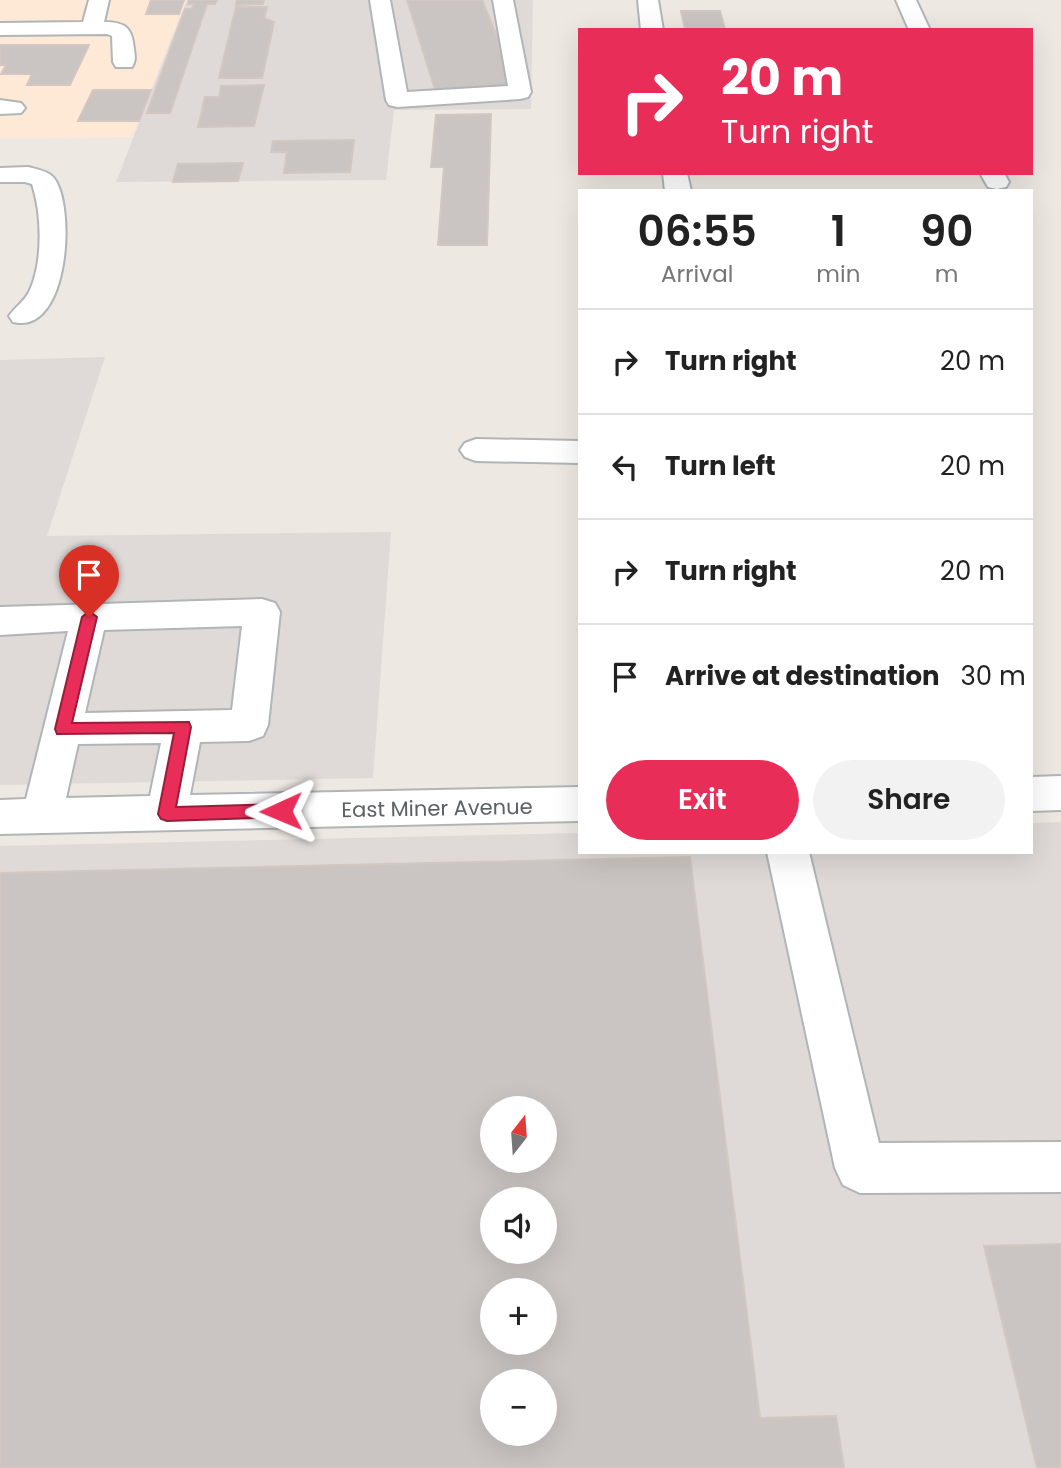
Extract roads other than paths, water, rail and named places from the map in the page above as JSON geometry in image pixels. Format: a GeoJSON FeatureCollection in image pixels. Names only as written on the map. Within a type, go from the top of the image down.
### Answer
{"type":"FeatureCollection","features":[{"type":"Feature","properties":{"kind":"street"},"geometry":{"type":"LineString","coordinates":[[92,28],[99,0]]}},
{"type":"Feature","properties":{"kind":"street"},"geometry":{"type":"LineString","coordinates":[[380,0],[397,100],[520,92],[503,0]]}},
{"type":"Feature","properties":{"kind":"street"},"geometry":{"type":"LineString","coordinates":[[648,0],[652,28]]}},
{"type":"Feature","properties":{"kind":"street"},"geometry":{"type":"LineString","coordinates":[[906,0],[919,28]]}},
{"type":"Feature","properties":{"kind":"street"},"geometry":{"type":"LineString","coordinates":[[0,29],[110,28],[122,33],[124,62]]}},
{"type":"Feature","properties":{"kind":"street"},"geometry":{"type":"LineString","coordinates":[[0,175],[28,174],[43,180],[49,198],[49,276],[44,291],[23,316]]}},
{"type":"Feature","properties":{"kind":"street"},"geometry":{"type":"LineString","coordinates":[[476,450],[578,452]]}},
{"type":"Feature","properties":{"kind":"street"},"geometry":{"type":"LineString","coordinates":[[0,621],[262,612],[248,725],[63,729]]}},
{"type":"Feature","properties":{"kind":"street"},"geometry":{"type":"LineString","coordinates":[[42,816],[89,617]]}},
{"type":"Feature","properties":{"kind":"street"},"geometry":{"type":"LineString","coordinates":[[167,814],[183,727]]}},
{"type":"Feature","properties":{"kind":"street"},"geometry":{"type":"LineString","coordinates":[[1033,794],[1061,793]]}},
{"type":"Feature","properties":{"kind":"street","name":"East Miner Avenue"},"geometry":{"type":"LineString","coordinates":[[0,817],[578,804]]}},
{"type":"Feature","properties":{"kind":"street"},"geometry":{"type":"LineString","coordinates":[[788,854],[860,1168],[1061,1167]]}}]}
